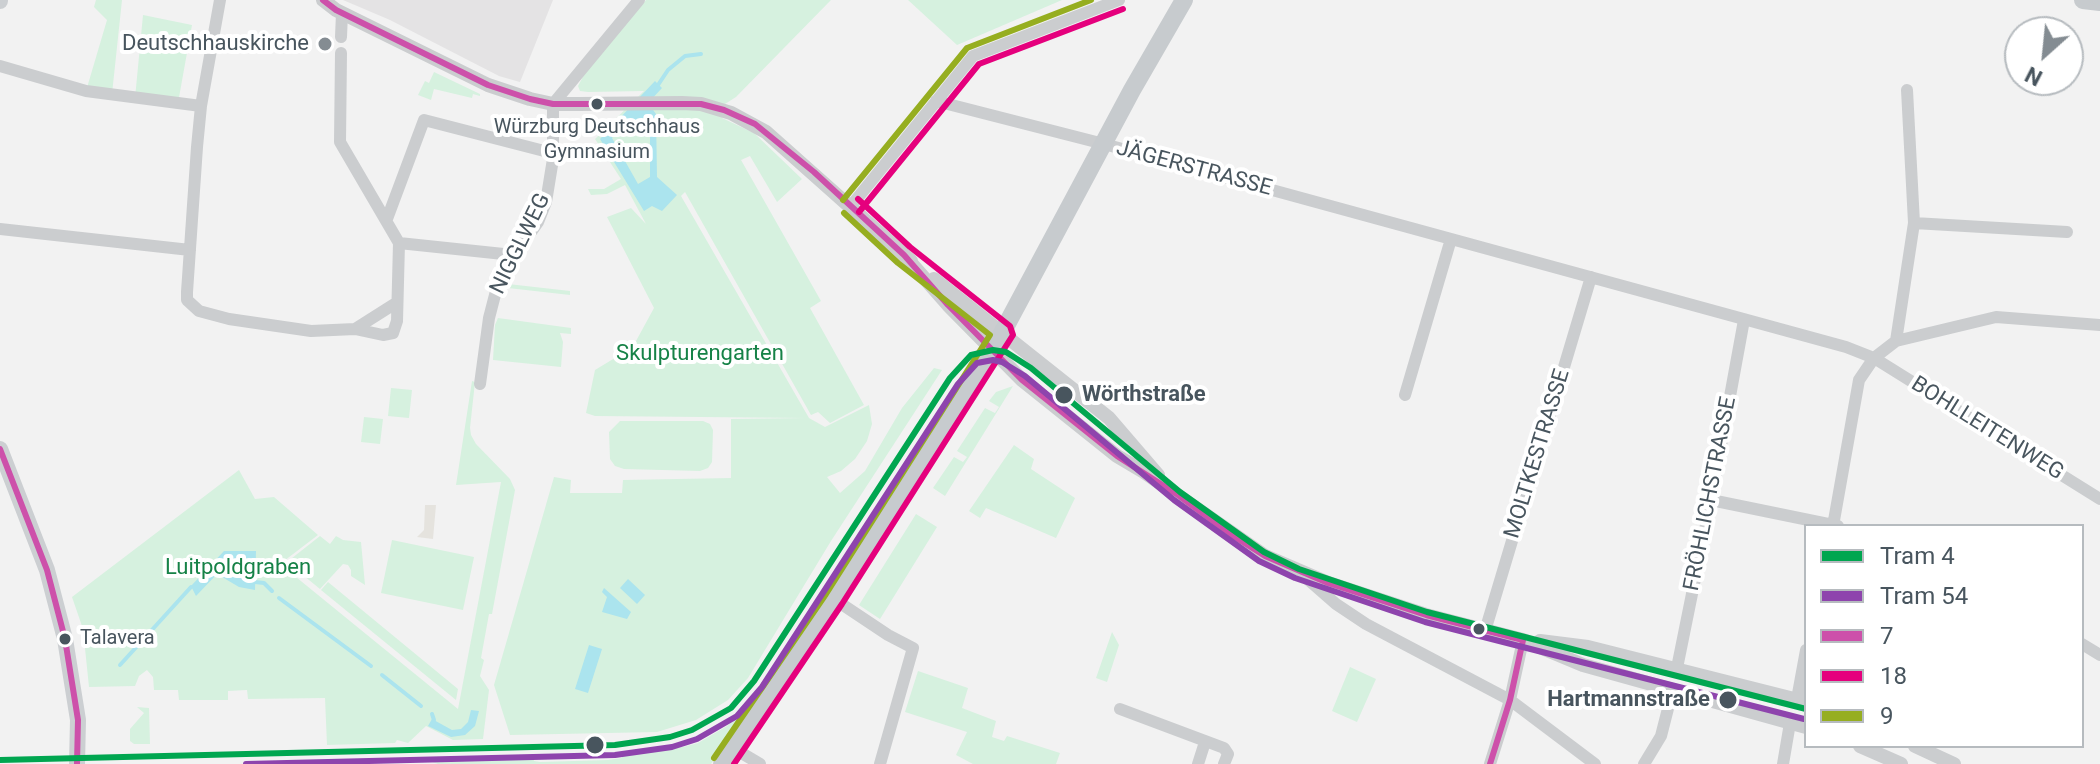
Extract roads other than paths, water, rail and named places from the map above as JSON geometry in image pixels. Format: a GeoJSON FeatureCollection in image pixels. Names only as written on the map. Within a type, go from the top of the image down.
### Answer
{"type":"FeatureCollection","features":[{"type":"Feature","properties":{"kind":"main road"},"geometry":{"type":"LineString","coordinates":[[722,764],[834,599],[993,350],[1132,90],[1184,0]]}},
{"type":"Feature","properties":{"kind":"main road"},"geometry":{"type":"LineString","coordinates":[[2083,0],[2100,2]]}},
{"type":"Feature","properties":{"kind":"main road"},"geometry":{"type":"LineString","coordinates":[[0,449],[47,570],[65,639],[78,720],[77,764]]}},
{"type":"Feature","properties":{"kind":"street"},"geometry":{"type":"LineString","coordinates":[[220,0],[201,106],[187,292],[191,306],[209,315],[323,332],[355,329],[383,335],[393,333],[397,321],[399,243],[340,142],[341,53]]}},
{"type":"Feature","properties":{"kind":"street"},"geometry":{"type":"LineString","coordinates":[[323,0],[342,13],[488,85],[524,98],[553,104],[682,103],[724,110],[766,132],[904,255],[1109,418],[1178,495]]}},
{"type":"Feature","properties":{"kind":"street"},"geometry":{"type":"LineString","coordinates":[[553,104],[639,0]]}},
{"type":"Feature","properties":{"kind":"street"},"geometry":{"type":"LineString","coordinates":[[851,206],[973,56],[1119,0]]}},
{"type":"Feature","properties":{"kind":"street"},"geometry":{"type":"LineString","coordinates":[[341,37],[342,13]]}},
{"type":"Feature","properties":{"kind":"street"},"geometry":{"type":"LineString","coordinates":[[0,66],[86,91],[201,106]]}},
{"type":"Feature","properties":{"kind":"street"},"geometry":{"type":"LineString","coordinates":[[1896,341],[1914,223],[1907,90]]}},
{"type":"Feature","properties":{"kind":"street","name":"JÄGERSTRASSE"},"geometry":{"type":"LineString","coordinates":[[936,101],[1591,277],[1846,347],[1874,358]]}},
{"type":"Feature","properties":{"kind":"street","name":"NIGGLWEG"},"geometry":{"type":"LineString","coordinates":[[480,384],[493,302],[513,255],[538,222],[546,202],[551,182],[553,104]]}},
{"type":"Feature","properties":{"kind":"street"},"geometry":{"type":"LineString","coordinates":[[387,219],[424,120],[552,153]]}},
{"type":"Feature","properties":{"kind":"street"},"geometry":{"type":"LineString","coordinates":[[1914,223],[2067,232]]}},
{"type":"Feature","properties":{"kind":"street"},"geometry":{"type":"LineString","coordinates":[[0,229],[190,250]]}},
{"type":"Feature","properties":{"kind":"street"},"geometry":{"type":"LineString","coordinates":[[1405,395],[1451,239]]}},
{"type":"Feature","properties":{"kind":"street"},"geometry":{"type":"LineString","coordinates":[[399,243],[513,255]]}},
{"type":"Feature","properties":{"kind":"street"},"geometry":{"type":"LineString","coordinates":[[904,255],[1022,380],[1117,456],[1235,537],[1298,572],[1412,611],[1485,631],[1523,640],[1588,647],[1801,700]]}},
{"type":"Feature","properties":{"kind":"street","name":"MOLTKESTRASSE"},"geometry":{"type":"LineString","coordinates":[[1485,631],[1591,277]]}},
{"type":"Feature","properties":{"kind":"street"},"geometry":{"type":"LineString","coordinates":[[355,329],[396,303]]}},
{"type":"Feature","properties":{"kind":"street"},"geometry":{"type":"LineString","coordinates":[[1835,524],[1859,380],[1874,358],[1896,341],[1996,317],[2100,325]]}},
{"type":"Feature","properties":{"kind":"street","name":"FRÖHLICHSTRASSE"},"geometry":{"type":"LineString","coordinates":[[1677,668],[1744,320]]}},
{"type":"Feature","properties":{"kind":"street","name":"BOHLLEITENWEG"},"geometry":{"type":"LineString","coordinates":[[1874,358],[2100,499]]}},
{"type":"Feature","properties":{"kind":"street"},"geometry":{"type":"LineString","coordinates":[[1711,500],[1830,524]]}},
{"type":"Feature","properties":{"kind":"street"},"geometry":{"type":"LineString","coordinates":[[1298,572],[1366,624],[1510,700],[1595,764]]}},
{"type":"Feature","properties":{"kind":"street"},"geometry":{"type":"LineString","coordinates":[[834,599],[913,648],[880,764]]}},
{"type":"Feature","properties":{"kind":"street"},"geometry":{"type":"LineString","coordinates":[[1490,764],[1510,700],[1523,640]]}},
{"type":"Feature","properties":{"kind":"street"},"geometry":{"type":"LineString","coordinates":[[1523,640],[1583,665],[1804,726]]}},
{"type":"Feature","properties":{"kind":"street"},"geometry":{"type":"LineString","coordinates":[[1644,764],[1661,736],[1677,668]]}},
{"type":"Feature","properties":{"kind":"street"},"geometry":{"type":"LineString","coordinates":[[1783,764],[1790,723],[1801,700],[1804,670]]}},
{"type":"Feature","properties":{"kind":"street"},"geometry":{"type":"LineString","coordinates":[[1120,709],[1224,748],[1228,754],[1224,764]]}},
{"type":"Feature","properties":{"kind":"street"},"geometry":{"type":"LineString","coordinates":[[1198,764],[1205,742]]}},
{"type":"Feature","properties":{"kind":"street"},"geometry":{"type":"LineString","coordinates":[[733,748],[760,764]]}},
{"type":"Feature","properties":{"kind":"street"},"geometry":{"type":"LineString","coordinates":[[1865,748],[1901,764]]}},
{"type":"Feature","properties":{"kind":"street"},"geometry":{"type":"LineString","coordinates":[[1919,748],[1954,764]]}},
{"type":"Feature","properties":{"kind":"water"},"geometry":{"type":"Polygon","coordinates":[[[655,81],[662,88],[648,103],[656,114],[657,177],[677,195],[662,211],[652,206],[644,211],[600,139],[655,81]],[[622,125],[612,138],[638,184],[650,177],[650,125],[622,125]]]}},
{"type":"Feature","properties":{"kind":"water"},"geometry":{"type":"Polygon","coordinates":[[[224,551],[256,551],[255,590],[239,587],[217,574],[196,596],[191,586],[224,551]]]}},
{"type":"Feature","properties":{"kind":"water"},"geometry":{"type":"Polygon","coordinates":[[[628,579],[645,595],[637,604],[620,588],[628,579]]]}},
{"type":"Feature","properties":{"kind":"water"},"geometry":{"type":"Polygon","coordinates":[[[604,588],[631,612],[627,619],[602,612],[607,597],[602,592],[604,588]]]}},
{"type":"Feature","properties":{"kind":"water"},"geometry":{"type":"Polygon","coordinates":[[[589,645],[602,649],[588,693],[575,689],[589,645]]]}},
{"type":"Feature","properties":{"kind":"water"},"geometry":{"type":"Polygon","coordinates":[[[471,710],[479,711],[475,726],[465,735],[451,737],[428,726],[432,719],[452,730],[461,729],[468,722],[471,710]]]}},
{"type":"Feature","properties":{"kind":"waterway"},"geometry":{"type":"LineString","coordinates":[[658,85],[668,70],[685,56],[701,54]]}},
{"type":"Feature","properties":{"kind":"waterway"},"geometry":{"type":"LineString","coordinates":[[255,582],[264,583],[272,591]]}},
{"type":"Feature","properties":{"kind":"waterway"},"geometry":{"type":"LineString","coordinates":[[120,665],[191,587]]}},
{"type":"Feature","properties":{"kind":"waterway"},"geometry":{"type":"LineString","coordinates":[[279,598],[371,666]]}},
{"type":"Feature","properties":{"kind":"waterway"},"geometry":{"type":"LineString","coordinates":[[382,675],[421,706]]}},
{"type":"Feature","properties":{"kind":"waterway"},"geometry":{"type":"LineString","coordinates":[[432,714],[434,720]]}},
{"type":"Feature","properties":{"kind":"tram line","name":"4"},"geometry":{"type":"LineString","coordinates":[[0,760],[615,745],[670,737],[692,730],[731,708],[754,681],[950,378],[971,355],[993,350],[1006,352],[1031,368],[1180,492],[1264,552],[1299,569],[1427,612],[1804,708]]}},
{"type":"Feature","properties":{"kind":"tram line","name":"54"},"geometry":{"type":"LineString","coordinates":[[246,764],[615,755],[672,747],[697,739],[737,716],[762,687],[958,384],[977,363],[993,360],[1025,376],[1174,500],[1259,561],[1295,578],[1425,622],[1804,719]]}},
{"type":"Feature","properties":{"kind":"place","name":"Deutschhauskirche"},"geometry":{"type":"Point","coordinates":[325,44]}},
{"type":"Feature","properties":{"kind":"place","name":"Würzburg Deutschhaus Gymnasium"},"geometry":{"type":"Point","coordinates":[597,104]}},
{"type":"Feature","properties":{"kind":"place","name":"Wörthstraße"},"geometry":{"type":"Point","coordinates":[1064,395]}},
{"type":"Feature","properties":{"kind":"place","name":"Talavera"},"geometry":{"type":"Point","coordinates":[65,639]}},
{"type":"Feature","properties":{"kind":"place","name":"Hartmannstraße"},"geometry":{"type":"Point","coordinates":[1728,700]}},
{"type":"Feature","properties":{"kind":"park label","name":"Skulpturengarten"},"geometry":{"type":"Point","coordinates":[700,354]}},
{"type":"Feature","properties":{"kind":"park label","name":"Luitpoldgraben"},"geometry":{"type":"Point","coordinates":[238,568]}}]}
